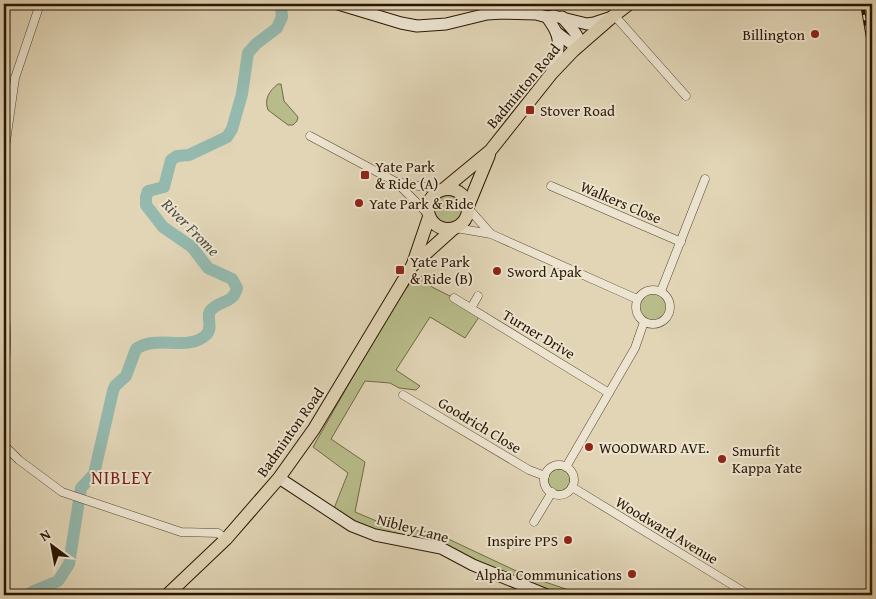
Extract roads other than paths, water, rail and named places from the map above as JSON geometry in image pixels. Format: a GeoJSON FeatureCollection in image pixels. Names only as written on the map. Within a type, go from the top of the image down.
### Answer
{"type":"FeatureCollection","features":[{"type":"Feature","properties":{"kind":"main road"},"geometry":{"type":"LineString","coordinates":[[338,4],[401,23],[418,26],[446,24],[487,14],[504,13],[536,14],[547,18],[554,16],[562,17],[587,24],[613,16]]}},
{"type":"Feature","properties":{"kind":"main road","name":"Badminton Road"},"geometry":{"type":"LineString","coordinates":[[443,189],[490,151],[552,73],[580,45],[613,16],[630,4]]}},
{"type":"Feature","properties":{"kind":"main road"},"geometry":{"type":"LineString","coordinates":[[547,18],[556,32],[572,45],[580,45],[577,34],[562,17]]}},
{"type":"Feature","properties":{"kind":"main road"},"geometry":{"type":"LineString","coordinates":[[552,73],[558,52],[556,32]]}},
{"type":"Feature","properties":{"kind":"main road","name":"Badminton Road"},"geometry":{"type":"LineString","coordinates":[[468,207],[490,151]]}},
{"type":"Feature","properties":{"kind":"main road"},"geometry":{"type":"LineString","coordinates":[[443,189],[454,190],[461,194],[468,207],[466,218],[460,226],[454,229],[438,228],[428,215],[427,207],[432,196],[443,189]]}},
{"type":"Feature","properties":{"kind":"main road","name":"Badminton Road"},"geometry":{"type":"LineString","coordinates":[[167,595],[226,540],[279,478],[323,414],[412,266],[422,242],[428,215]]}},
{"type":"Feature","properties":{"kind":"main road","name":"Badminton Road"},"geometry":{"type":"LineString","coordinates":[[412,266],[454,229]]}},
{"type":"Feature","properties":{"kind":"main road","name":"Nibley Lane"},"geometry":{"type":"LineString","coordinates":[[279,478],[352,526],[375,535],[441,548],[473,565],[547,595]]}},
{"type":"Feature","properties":{"kind":"street"},"geometry":{"type":"LineString","coordinates":[[4,155],[14,78],[40,4]]}},
{"type":"Feature","properties":{"kind":"street"},"geometry":{"type":"LineString","coordinates":[[613,16],[686,96]]}},
{"type":"Feature","properties":{"kind":"street"},"geometry":{"type":"LineString","coordinates":[[310,136],[396,182],[428,215]]}},
{"type":"Feature","properties":{"kind":"street"},"geometry":{"type":"LineString","coordinates":[[660,291],[706,179]]}},
{"type":"Feature","properties":{"kind":"street"},"geometry":{"type":"LineString","coordinates":[[396,182],[443,189]]}},
{"type":"Feature","properties":{"kind":"street","name":"Walkers Close"},"geometry":{"type":"LineString","coordinates":[[551,186],[681,242]]}},
{"type":"Feature","properties":{"kind":"street"},"geometry":{"type":"LineString","coordinates":[[468,207],[491,234]]}},
{"type":"Feature","properties":{"kind":"street"},"geometry":{"type":"LineString","coordinates":[[454,229],[491,234],[637,299]]}},
{"type":"Feature","properties":{"kind":"street"},"geometry":{"type":"LineString","coordinates":[[652,289],[660,291],[668,298],[670,305],[669,313],[662,321],[653,324],[644,322],[635,310],[637,299],[644,291],[652,289]]}},
{"type":"Feature","properties":{"kind":"street"},"geometry":{"type":"LineString","coordinates":[[471,308],[478,296]]}},
{"type":"Feature","properties":{"kind":"street","name":"Turner Drive"},"geometry":{"type":"LineString","coordinates":[[454,298],[609,392]]}},
{"type":"Feature","properties":{"kind":"street"},"geometry":{"type":"LineString","coordinates":[[4,306],[6,322],[4,374]]}},
{"type":"Feature","properties":{"kind":"street"},"geometry":{"type":"LineString","coordinates":[[566,467],[635,348],[644,322]]}},
{"type":"Feature","properties":{"kind":"street","name":"Goodrich Close"},"geometry":{"type":"LineString","coordinates":[[403,395],[529,470],[545,476]]}},
{"type":"Feature","properties":{"kind":"street"},"geometry":{"type":"LineString","coordinates":[[4,445],[19,460],[62,492],[181,532],[218,533],[226,540]]}},
{"type":"Feature","properties":{"kind":"street"},"geometry":{"type":"LineString","coordinates":[[561,465],[572,473],[574,482],[572,487],[565,493],[556,494],[545,484],[545,476],[551,467],[561,465]]}},
{"type":"Feature","properties":{"kind":"street","name":"Woodward Avenue"},"geometry":{"type":"LineString","coordinates":[[572,487],[748,595]]}},
{"type":"Feature","properties":{"kind":"street"},"geometry":{"type":"LineString","coordinates":[[534,522],[552,492]]}},
{"type":"Feature","properties":{"kind":"waterway","name":"River Frome"},"geometry":{"type":"LineString","coordinates":[[27,595],[58,581],[69,564],[81,488],[94,474],[113,391],[115,386],[126,376],[136,349],[153,343],[181,343],[199,340],[208,332],[210,326],[209,313],[211,310],[233,297],[235,293],[237,288],[232,279],[208,268],[192,247],[163,227],[146,205],[146,197],[148,191],[164,187],[171,160],[177,156],[189,155],[227,137],[232,129],[242,94],[248,53],[256,44],[277,28],[282,17],[279,4]]}},
{"type":"Feature","properties":{"kind":"railway"},"geometry":{"type":"LineString","coordinates":[[862,4],[872,61]]}},
{"type":"Feature","properties":{"kind":"place","name":"Billington"},"geometry":{"type":"Point","coordinates":[815,34]}},
{"type":"Feature","properties":{"kind":"place","name":"Stover Road"},"geometry":{"type":"Point","coordinates":[530,110]}},
{"type":"Feature","properties":{"kind":"place","name":"Yate Park & Ride (A)"},"geometry":{"type":"Point","coordinates":[365,175]}},
{"type":"Feature","properties":{"kind":"place","name":"Yate Park & Ride"},"geometry":{"type":"Point","coordinates":[359,203]}},
{"type":"Feature","properties":{"kind":"place","name":"Yate Park & Ride (B)"},"geometry":{"type":"Point","coordinates":[400,270]}},
{"type":"Feature","properties":{"kind":"place","name":"Sword Apak"},"geometry":{"type":"Point","coordinates":[497,271]}},
{"type":"Feature","properties":{"kind":"place","name":"WOODWARD AVE."},"geometry":{"type":"Point","coordinates":[589,447]}},
{"type":"Feature","properties":{"kind":"place","name":"Smurfit Kappa Yate"},"geometry":{"type":"Point","coordinates":[722,459]}},
{"type":"Feature","properties":{"kind":"place","name":"Inspire PPS"},"geometry":{"type":"Point","coordinates":[568,540]}},
{"type":"Feature","properties":{"kind":"place","name":"Alpha Communications"},"geometry":{"type":"Point","coordinates":[632,574]}},
{"type":"Feature","properties":{"kind":"district","name":"NIBLEY"},"geometry":{"type":"Point","coordinates":[122,477]}}]}
